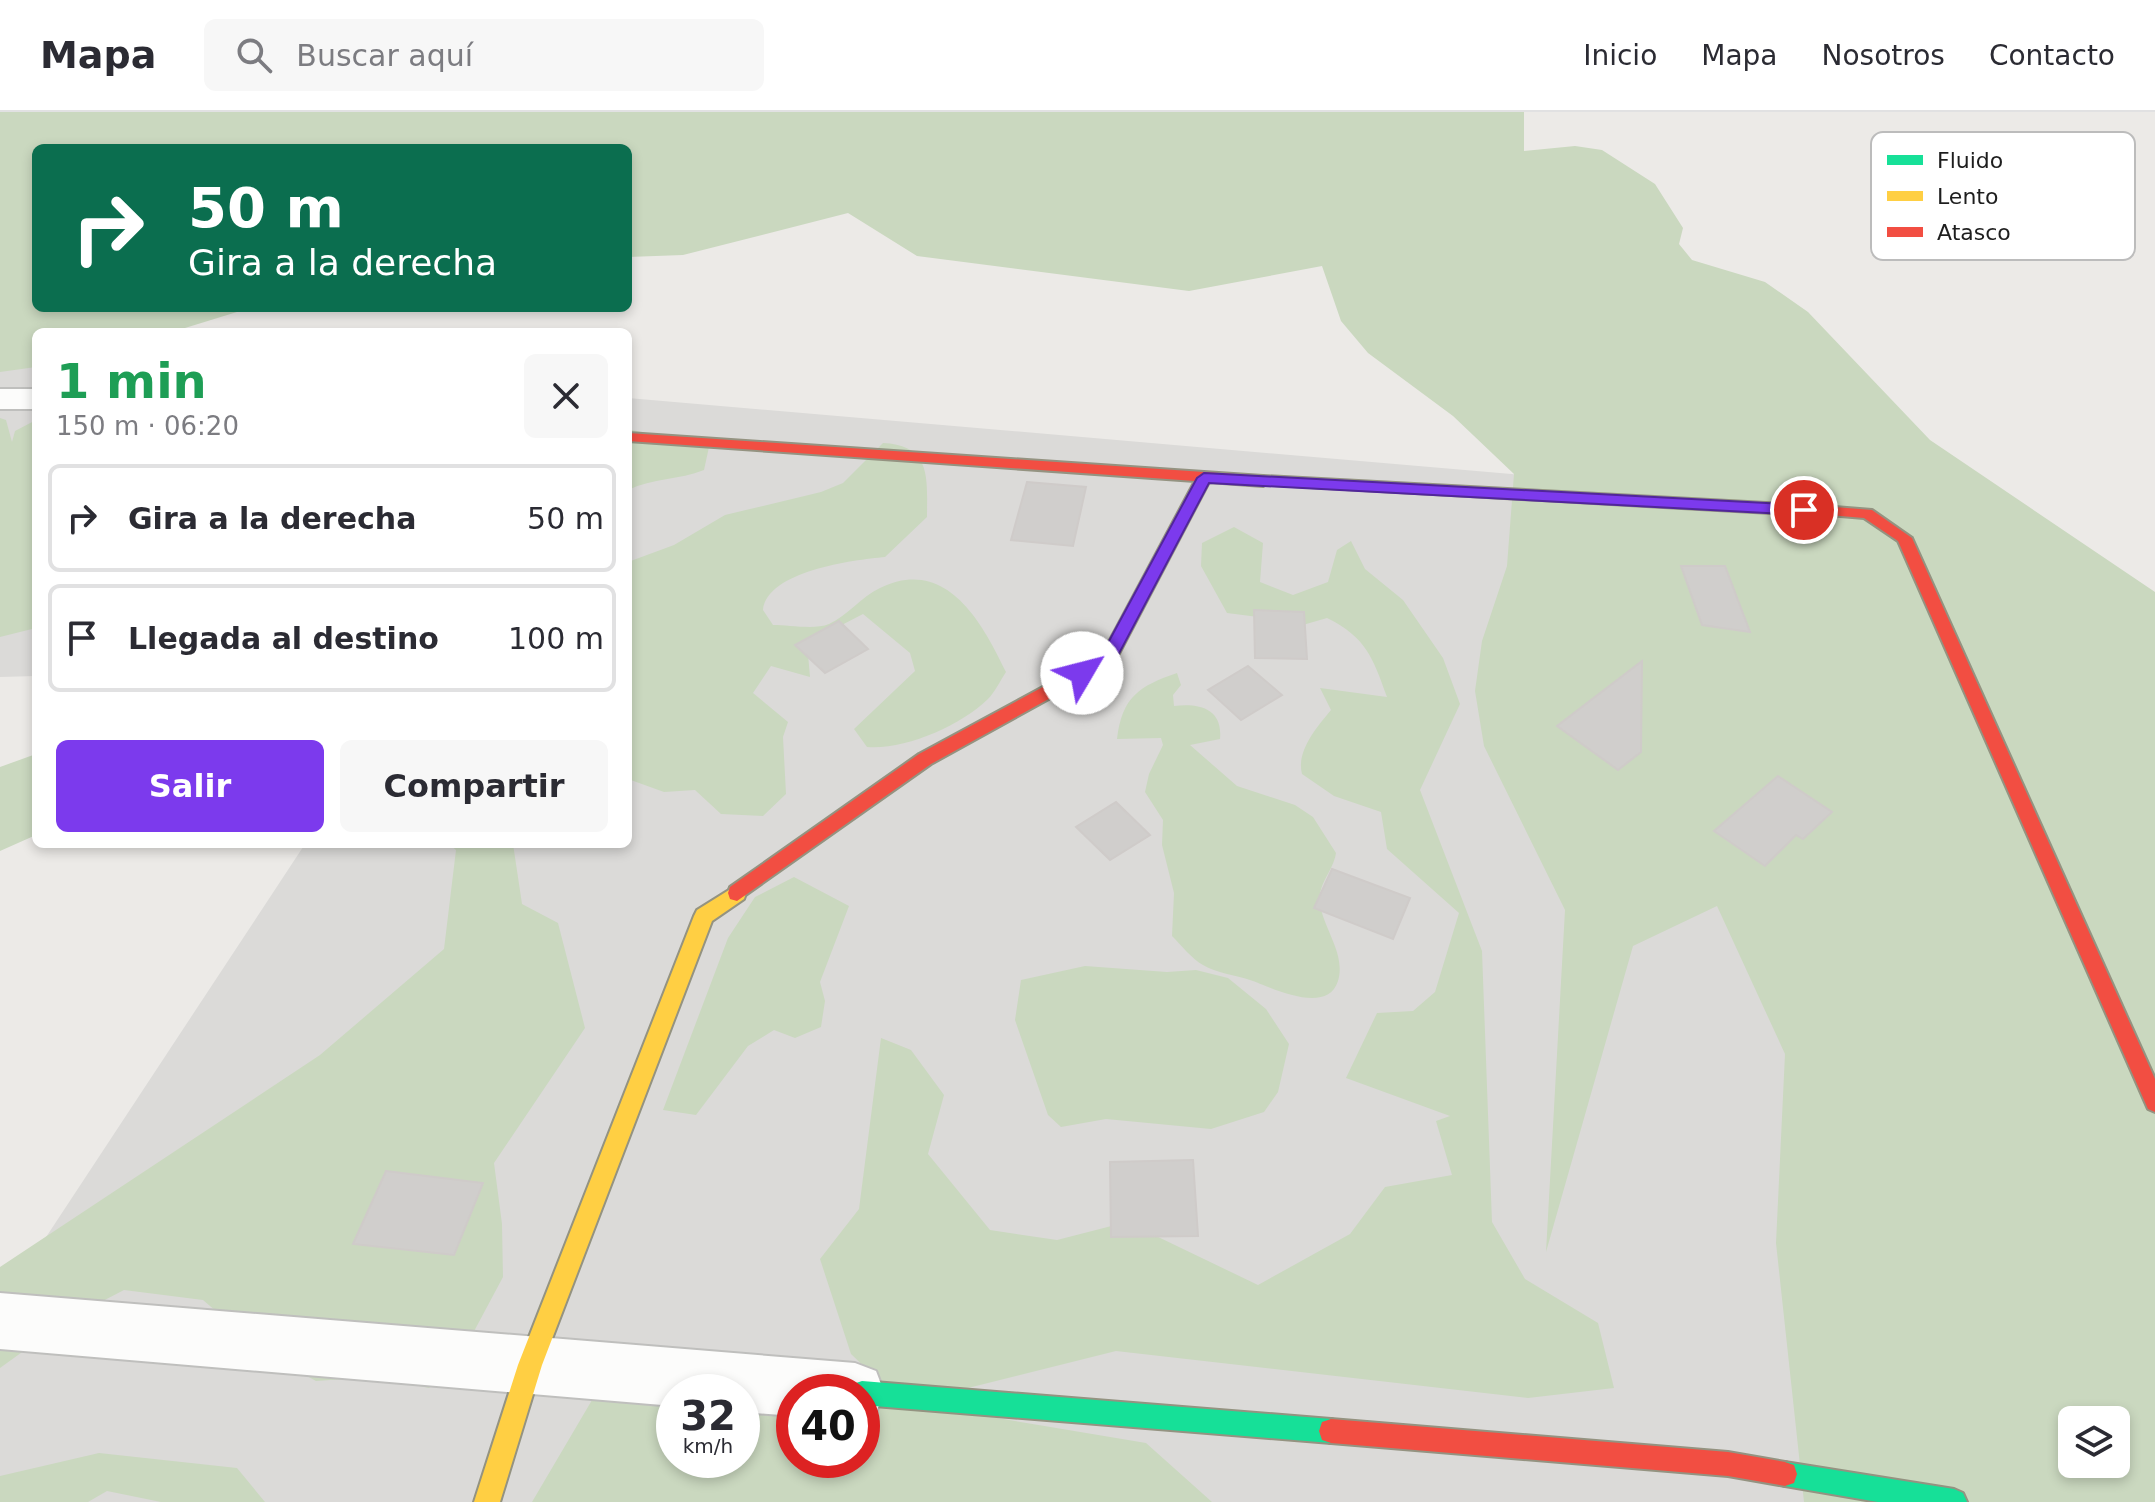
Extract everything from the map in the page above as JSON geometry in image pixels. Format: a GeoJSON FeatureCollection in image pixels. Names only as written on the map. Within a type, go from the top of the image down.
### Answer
{"type":"FeatureCollection","features":[{"type":"Feature","properties":{"kind":"street"},"geometry":{"type":"LineString","coordinates":[[0,399],[32,399]]}},
{"type":"Feature","properties":{"kind":"street"},"geometry":{"type":"LineString","coordinates":[[632,437],[1204,478],[1867,513],[1904,538],[2155,1102]]}},
{"type":"Feature","properties":{"kind":"street"},"geometry":{"type":"LineString","coordinates":[[487,1502],[530,1365],[704,916],[925,759],[1108,659],[1204,478]]}},
{"type":"Feature","properties":{"kind":"street"},"geometry":{"type":"LineString","coordinates":[[0,1321],[776,1385]]}},
{"type":"Feature","properties":{"kind":"street"},"geometry":{"type":"LineString","coordinates":[[880,1395],[1733,1483],[1954,1502]]}},
{"type":"Feature","properties":{"kind":"shaded area"},"geometry":{"type":"Polygon","coordinates":[[[0,345],[32,348],[32,676],[0,677],[0,345]]]}},
{"type":"Feature","properties":{"kind":"shaded area"},"geometry":{"type":"Polygon","coordinates":[[[632,398],[1849,503],[2126,1406],[2058,1406],[2058,1478],[2130,1478],[2130,1420],[2155,1502],[0,1502],[0,1307],[302,848],[632,848],[632,398]]]}},
{"type":"Feature","properties":{"kind":"green space"},"geometry":{"type":"Polygon","coordinates":[[[0,112],[1524,112],[1524,151],[1575,146],[1602,150],[1655,184],[1683,228],[1679,244],[1692,260],[1765,282],[1808,312],[1930,440],[2155,592],[2155,1502],[1804,1502],[1776,1243],[1785,1054],[1717,906],[1633,946],[1546,1252],[1565,910],[1484,746],[1475,691],[1482,641],[1507,566],[1514,474],[1453,416],[1368,353],[1341,321],[1322,266],[1189,291],[917,256],[848,213],[683,255],[632,257],[632,144],[32,144],[32,312],[237,312],[185,328],[32,328],[32,368],[0,372],[0,112]]]}},
{"type":"Feature","properties":{"kind":"green space"},"geometry":{"type":"Polygon","coordinates":[[[0,418],[6,420],[12,442],[15,431],[32,422],[32,629],[0,637],[0,418]]]}},
{"type":"Feature","properties":{"kind":"green space"},"geometry":{"type":"Polygon","coordinates":[[[632,430],[709,447],[704,470],[632,489],[632,430]]]}},
{"type":"Feature","properties":{"kind":"green space"},"geometry":{"type":"Polygon","coordinates":[[[883,443],[899,445],[911,450],[923,466],[927,517],[885,557],[814,570],[779,586],[768,597],[763,610],[773,625],[823,626],[836,621],[880,588],[903,580],[924,581],[943,587],[959,599],[985,633],[1006,672],[993,693],[963,718],[931,734],[898,745],[867,747],[854,729],[915,671],[910,653],[863,614],[807,643],[810,677],[771,666],[753,693],[788,722],[783,737],[786,794],[763,816],[721,814],[695,790],[664,792],[632,780],[632,561],[674,545],[725,515],[821,492],[843,483],[883,443]]]}},
{"type":"Feature","properties":{"kind":"green space"},"geometry":{"type":"Polygon","coordinates":[[[1234,527],[1263,543],[1260,582],[1293,595],[1328,582],[1337,550],[1351,541],[1365,569],[1403,600],[1443,658],[1460,704],[1420,790],[1482,951],[1492,1222],[1525,1279],[1598,1323],[1614,1388],[1528,1398],[1116,1351],[908,1403],[1146,1443],[1212,1502],[532,1502],[605,1378],[656,1382],[656,1478],[760,1478],[760,1389],[776,1391],[776,1478],[880,1478],[880,1399],[902,1403],[880,1382],[880,1374],[872,1374],[851,1354],[820,1259],[859,1209],[881,1038],[911,1050],[944,1095],[928,1154],[990,1230],[1057,1240],[1127,1222],[1258,1285],[1350,1234],[1385,1187],[1452,1175],[1436,1121],[1450,1116],[1346,1078],[1377,1013],[1413,1011],[1435,992],[1459,913],[1387,849],[1381,812],[1334,796],[1302,774],[1305,748],[1331,710],[1320,688],[1387,697],[1377,671],[1359,641],[1327,618],[1275,633],[1275,619],[1227,613],[1201,566],[1202,543],[1234,527]]]}},
{"type":"Feature","properties":{"kind":"green space"},"geometry":{"type":"Polygon","coordinates":[[[1177,673],[1181,685],[1173,695],[1174,706],[1208,710],[1218,721],[1220,729],[1220,739],[1190,745],[1237,786],[1295,805],[1313,817],[1336,853],[1323,884],[1320,904],[1337,952],[1340,971],[1332,991],[1323,997],[1284,993],[1208,968],[1172,936],[1174,893],[1162,845],[1163,820],[1145,792],[1149,774],[1163,745],[1161,738],[1117,739],[1123,713],[1135,695],[1152,683],[1177,673]]]}},
{"type":"Feature","properties":{"kind":"green space"},"geometry":{"type":"Polygon","coordinates":[[[32,755],[32,837],[0,851],[0,767],[32,755]]]}},
{"type":"Feature","properties":{"kind":"green space"},"geometry":{"type":"Polygon","coordinates":[[[454,848],[514,848],[522,904],[558,923],[585,1028],[494,1163],[502,1224],[503,1277],[456,1365],[429,1388],[374,1377],[316,1381],[265,1353],[203,1300],[124,1290],[68,1319],[0,1368],[0,1267],[320,1055],[444,949],[456,850],[454,848]]]}},
{"type":"Feature","properties":{"kind":"green space"},"geometry":{"type":"Polygon","coordinates":[[[794,877],[849,906],[820,982],[825,1001],[821,1027],[795,1038],[774,1030],[748,1046],[696,1115],[663,1110],[728,938],[755,897],[794,877]]]}},
{"type":"Feature","properties":{"kind":"green space"},"geometry":{"type":"Polygon","coordinates":[[[1085,966],[1167,972],[1196,970],[1228,978],[1266,1009],[1289,1044],[1278,1092],[1264,1112],[1211,1129],[1106,1119],[1061,1127],[1048,1115],[1015,1020],[1021,980],[1085,966]]]}},
{"type":"Feature","properties":{"kind":"green space"},"geometry":{"type":"Polygon","coordinates":[[[99,1453],[237,1468],[265,1502],[161,1502],[107,1491],[88,1502],[0,1502],[0,1476],[99,1453]]]}},
{"type":"Feature","properties":{"kind":"building"},"geometry":{"type":"Polygon","coordinates":[[[1027,482],[1086,487],[1073,546],[1011,540],[1027,482]]]}},
{"type":"Feature","properties":{"kind":"building"},"geometry":{"type":"Polygon","coordinates":[[[1681,566],[1725,566],[1750,632],[1702,625],[1681,566]]]}},
{"type":"Feature","properties":{"kind":"building"},"geometry":{"type":"Polygon","coordinates":[[[1254,610],[1304,612],[1307,659],[1255,658],[1254,610]]]}},
{"type":"Feature","properties":{"kind":"building"},"geometry":{"type":"Polygon","coordinates":[[[839,621],[868,649],[825,673],[795,645],[839,621]]]}},
{"type":"Feature","properties":{"kind":"building"},"geometry":{"type":"Polygon","coordinates":[[[1642,661],[1641,752],[1618,770],[1557,726],[1642,661]]]}},
{"type":"Feature","properties":{"kind":"building"},"geometry":{"type":"Polygon","coordinates":[[[1248,666],[1282,695],[1241,720],[1208,690],[1248,666]]]}},
{"type":"Feature","properties":{"kind":"building"},"geometry":{"type":"Polygon","coordinates":[[[1778,776],[1832,812],[1803,839],[1796,835],[1765,866],[1714,831],[1778,776]]]}},
{"type":"Feature","properties":{"kind":"building"},"geometry":{"type":"Polygon","coordinates":[[[1116,802],[1150,835],[1110,860],[1076,827],[1116,802]]]}},
{"type":"Feature","properties":{"kind":"building"},"geometry":{"type":"Polygon","coordinates":[[[1332,869],[1410,898],[1393,939],[1314,908],[1332,869]]]}},
{"type":"Feature","properties":{"kind":"building"},"geometry":{"type":"Polygon","coordinates":[[[1193,1160],[1198,1236],[1111,1237],[1110,1162],[1193,1160]]]}},
{"type":"Feature","properties":{"kind":"building"},"geometry":{"type":"Polygon","coordinates":[[[386,1171],[483,1183],[454,1255],[353,1244],[386,1171]]]}},
{"type":"Feature","properties":{"kind":"traffic: fast"},"geometry":{"type":"LineString","coordinates":[[1263,481],[1822,511]]}},
{"type":"Feature","properties":{"kind":"traffic: fast"},"geometry":{"type":"LineString","coordinates":[[880,1394],[1331,1431]]}},
{"type":"Feature","properties":{"kind":"traffic: fast"},"geometry":{"type":"LineString","coordinates":[[1785,1474],[1954,1502]]}},
{"type":"Feature","properties":{"kind":"traffic: slow"},"geometry":{"type":"LineString","coordinates":[[487,1502],[530,1365],[704,916],[737,893]]}},
{"type":"Feature","properties":{"kind":"traffic: jam"},"geometry":{"type":"LineString","coordinates":[[632,437],[1263,481]]}},
{"type":"Feature","properties":{"kind":"traffic: jam"},"geometry":{"type":"LineString","coordinates":[[737,893],[925,759],[1108,659],[1204,478]]}},
{"type":"Feature","properties":{"kind":"traffic: jam"},"geometry":{"type":"LineString","coordinates":[[1822,511],[1867,513],[1904,538],[2155,1102]]}},
{"type":"Feature","properties":{"kind":"traffic: jam"},"geometry":{"type":"LineString","coordinates":[[1331,1431],[1728,1464],[1785,1474]]}},
{"type":"Feature","properties":{"kind":"route"},"geometry":{"type":"LineString","coordinates":[[1082,673],[1108,659],[1204,478],[1804,510]]}}]}
